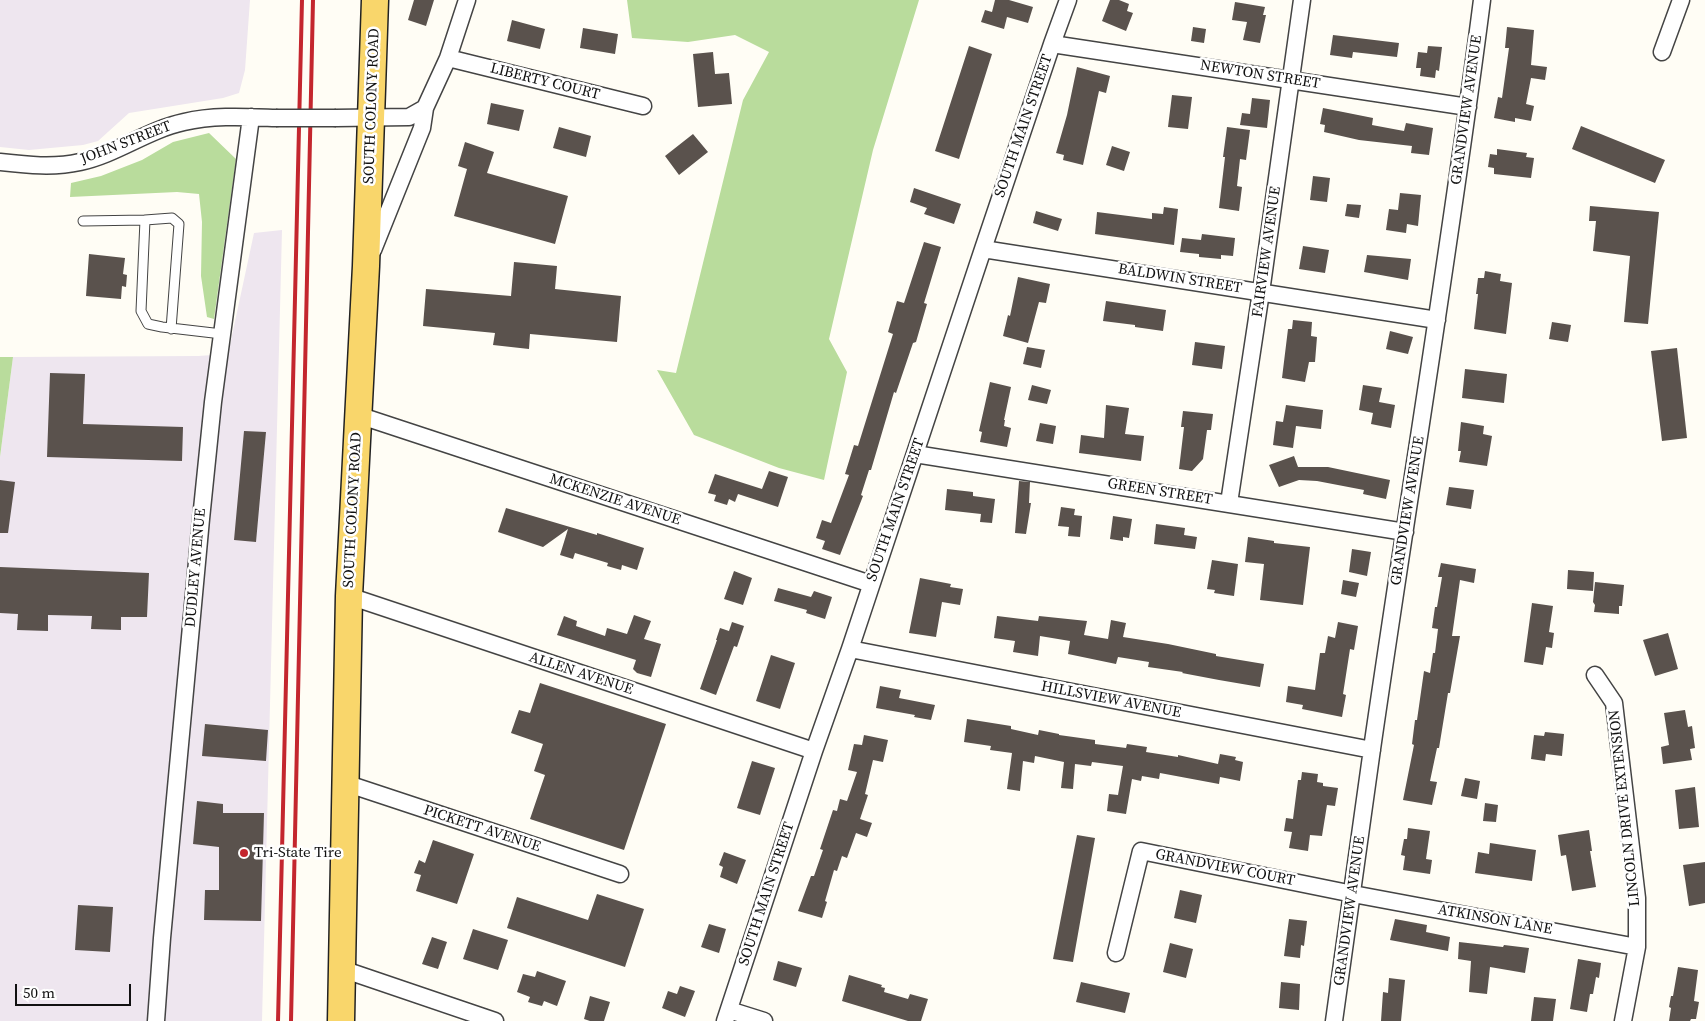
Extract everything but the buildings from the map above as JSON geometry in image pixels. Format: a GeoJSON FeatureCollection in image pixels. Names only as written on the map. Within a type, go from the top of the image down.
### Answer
{"type":"FeatureCollection","features":[{"type":"Feature","properties":{"kind":"main road","name":"SOUTH COLONY ROAD"},"geometry":{"type":"LineString","coordinates":[[341,1021],[349,596],[366,266],[375,0]]}},
{"type":"Feature","properties":{"kind":"street"},"geometry":{"type":"LineString","coordinates":[[366,266],[422,128],[425,108],[448,58],[467,0]]}},
{"type":"Feature","properties":{"kind":"street","name":"SOUTH MAIN STREET"},"geometry":{"type":"LineString","coordinates":[[727,1015],[814,751],[1068,0]]}},
{"type":"Feature","properties":{"kind":"street","name":"FAIRVIEW AVENUE"},"geometry":{"type":"LineString","coordinates":[[1229,503],[1302,0]]}},
{"type":"Feature","properties":{"kind":"street","name":"GRANDVIEW AVENUE"},"geometry":{"type":"LineString","coordinates":[[1334,1021],[1482,0]]}},
{"type":"Feature","properties":{"kind":"street"},"geometry":{"type":"LineString","coordinates":[[1662,52],[1681,0]]}},
{"type":"Feature","properties":{"kind":"street","name":"NEWTON STREET"},"geometry":{"type":"LineString","coordinates":[[1052,44],[1468,107]]}},
{"type":"Feature","properties":{"kind":"street","name":"LIBERTY COURT"},"geometry":{"type":"LineString","coordinates":[[448,58],[643,106]]}},
{"type":"Feature","properties":{"kind":"street","name":"JOHN STREET"},"geometry":{"type":"LineString","coordinates":[[0,162],[38,166],[81,162],[118,148],[161,128],[213,118],[371,119],[409,117],[425,108]]}},
{"type":"Feature","properties":{"kind":"street","name":"DUDLEY AVENUE"},"geometry":{"type":"LineString","coordinates":[[156,1021],[201,519],[222,334],[251,117]]}},
{"type":"Feature","properties":{"kind":"street","name":"BALDWIN STREET"},"geometry":{"type":"LineString","coordinates":[[983,248],[1437,320]]}},
{"type":"Feature","properties":{"kind":"street","name":"MCKENZIE AVENUE"},"geometry":{"type":"LineString","coordinates":[[358,415],[871,584]]}},
{"type":"Feature","properties":{"kind":"street","name":"GREEN STREET"},"geometry":{"type":"LineString","coordinates":[[915,454],[1405,532]]}},
{"type":"Feature","properties":{"kind":"street","name":"ALLEN AVENUE"},"geometry":{"type":"LineString","coordinates":[[349,596],[814,751]]}},
{"type":"Feature","properties":{"kind":"street","name":"HILLSVIEW AVENUE"},"geometry":{"type":"LineString","coordinates":[[850,649],[1372,750]]}},
{"type":"Feature","properties":{"kind":"street","name":"LINCOLN DRIVE EXTENSION"},"geometry":{"type":"LineString","coordinates":[[1595,675],[1614,703],[1636,898],[1637,946],[1623,1021]]}},
{"type":"Feature","properties":{"kind":"street","name":"PICKETT AVENUE"},"geometry":{"type":"LineString","coordinates":[[345,784],[620,874]]}},
{"type":"Feature","properties":{"kind":"street","name":"GRANDVIEW COURT"},"geometry":{"type":"LineString","coordinates":[[1116,953],[1142,851],[1353,894]]}},
{"type":"Feature","properties":{"kind":"street","name":"ATKINSON LANE"},"geometry":{"type":"LineString","coordinates":[[1353,894],[1637,946]]}},
{"type":"Feature","properties":{"kind":"street"},"geometry":{"type":"LineString","coordinates":[[342,969],[495,1021]]}},
{"type":"Feature","properties":{"kind":"street"},"geometry":{"type":"LineString","coordinates":[[727,1015],[764,1021]]}},
{"type":"Feature","properties":{"kind":"lane"},"geometry":{"type":"LineString","coordinates":[[83,220],[172,218],[179,224],[171,329]]}},
{"type":"Feature","properties":{"kind":"lane"},"geometry":{"type":"LineString","coordinates":[[145,220],[141,311],[148,324],[171,329],[222,334]]}},
{"type":"Feature","properties":{"kind":"shaded area"},"geometry":{"type":"Polygon","coordinates":[[[0,0],[250,0],[245,70],[239,93],[223,98],[129,113],[98,141],[83,145],[29,150],[0,147],[0,0]]]}},
{"type":"Feature","properties":{"kind":"shaded area"},"geometry":{"type":"Polygon","coordinates":[[[282,230],[262,1021],[0,1021],[0,457],[13,357],[198,356],[228,354],[254,233],[282,230]]]}},
{"type":"Feature","properties":{"kind":"green space"},"geometry":{"type":"Polygon","coordinates":[[[627,0],[919,0],[873,150],[829,339],[847,372],[824,480],[779,468],[694,435],[657,370],[676,373],[743,100],[769,52],[735,35],[688,42],[632,38],[627,0]]]}},
{"type":"Feature","properties":{"kind":"green space"},"geometry":{"type":"Polygon","coordinates":[[[209,133],[236,159],[214,319],[207,317],[201,276],[202,222],[199,194],[177,192],[70,197],[71,183],[101,176],[142,160],[173,142],[209,133]]]}},
{"type":"Feature","properties":{"kind":"green space"},"geometry":{"type":"Polygon","coordinates":[[[0,357],[13,357],[0,457],[0,357]]]}},
{"type":"Feature","properties":{"kind":"railway"},"geometry":{"type":"LineString","coordinates":[[278,1021],[302,0]]}},
{"type":"Feature","properties":{"kind":"railway"},"geometry":{"type":"LineString","coordinates":[[291,1021],[313,0]]}},
{"type":"Feature","properties":{"kind":"place","name":"Tri-State Tire"},"geometry":{"type":"Point","coordinates":[244,853]}}]}
